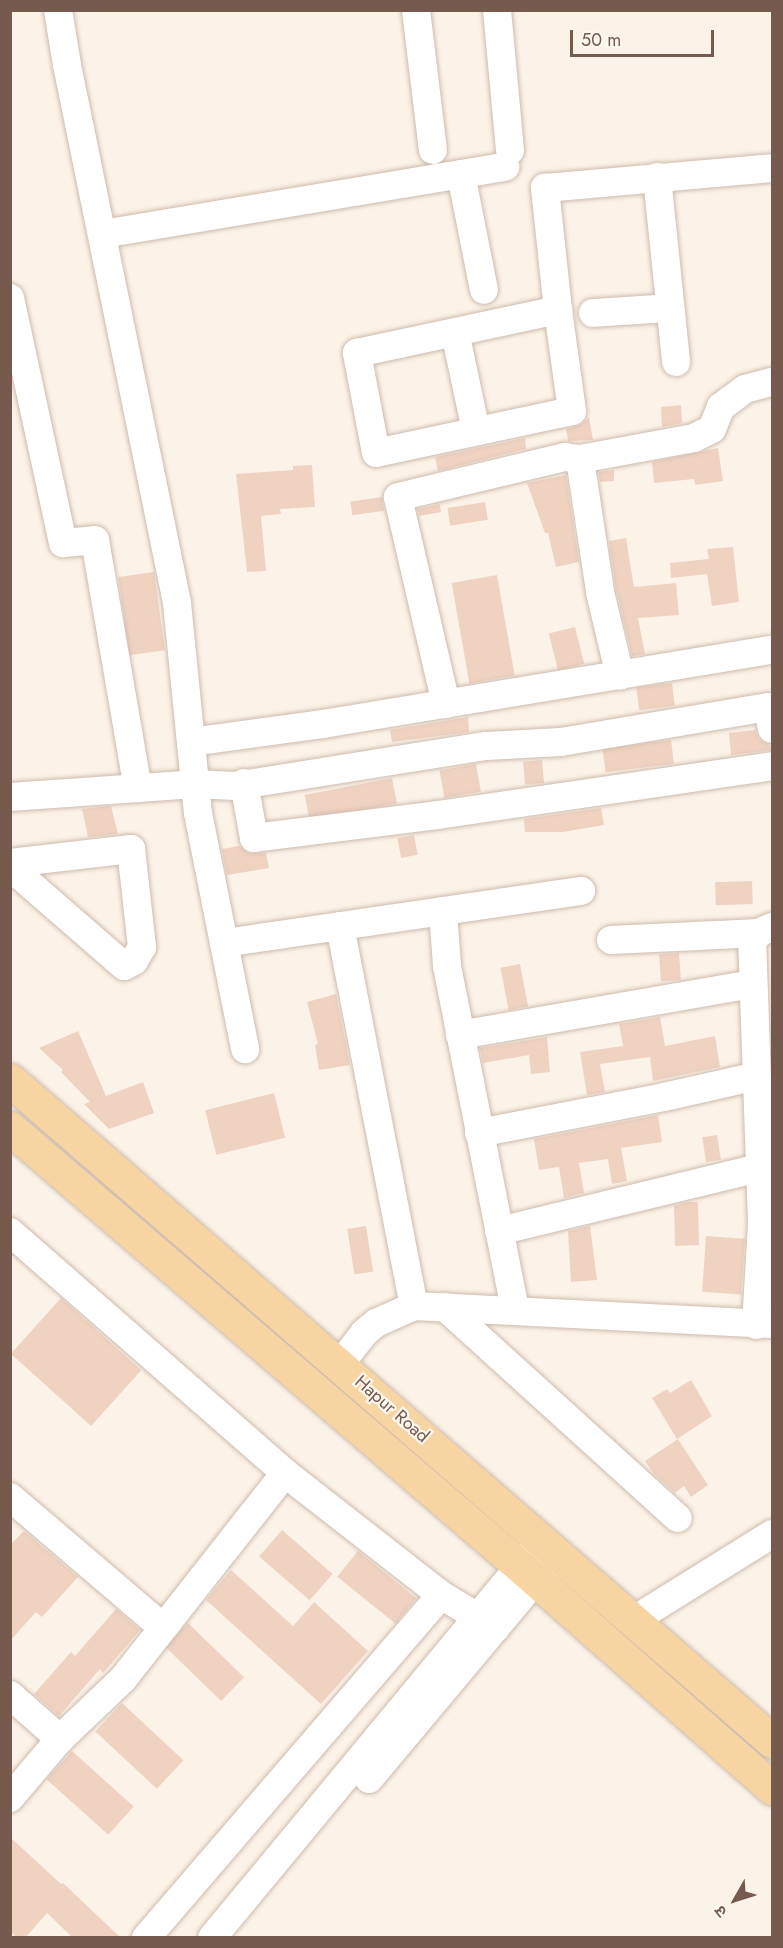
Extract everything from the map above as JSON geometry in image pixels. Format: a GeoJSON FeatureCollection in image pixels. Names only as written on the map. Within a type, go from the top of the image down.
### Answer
{"type":"FeatureCollection","features":[{"type":"Feature","properties":{"kind":"main road","name":"Hapur Road"},"geometry":{"type":"LineString","coordinates":[[10,1080],[550,1546],[772,1741]]}},
{"type":"Feature","properties":{"kind":"main road","name":"Hapur Road"},"geometry":{"type":"LineString","coordinates":[[10,1128],[528,1573],[772,1788]]}},
{"type":"Feature","properties":{"kind":"street"},"geometry":{"type":"LineString","coordinates":[[58,10],[67,65],[177,603],[198,813],[245,1048]]}},
{"type":"Feature","properties":{"kind":"street"},"geometry":{"type":"LineString","coordinates":[[416,10],[432,150]]}},
{"type":"Feature","properties":{"kind":"street"},"geometry":{"type":"LineString","coordinates":[[103,234],[461,174],[508,159],[497,10]]}},
{"type":"Feature","properties":{"kind":"street"},"geometry":{"type":"LineString","coordinates":[[558,310],[357,353],[376,453],[572,411],[545,188],[772,168]]}},
{"type":"Feature","properties":{"kind":"street"},"geometry":{"type":"LineString","coordinates":[[461,174],[484,290]]}},
{"type":"Feature","properties":{"kind":"street"},"geometry":{"type":"LineString","coordinates":[[657,177],[676,362]]}},
{"type":"Feature","properties":{"kind":"street"},"geometry":{"type":"LineString","coordinates":[[10,298],[63,543],[95,540],[138,788]]}},
{"type":"Feature","properties":{"kind":"street"},"geometry":{"type":"LineString","coordinates":[[593,313],[670,308]]}},
{"type":"Feature","properties":{"kind":"street"},"geometry":{"type":"LineString","coordinates":[[455,332],[476,432]]}},
{"type":"Feature","properties":{"kind":"street"},"geometry":{"type":"LineString","coordinates":[[446,704],[398,497],[565,457],[580,459],[694,438],[712,429],[721,407],[745,389],[772,382]]}},
{"type":"Feature","properties":{"kind":"street"},"geometry":{"type":"LineString","coordinates":[[580,459],[600,592],[620,676]]}},
{"type":"Feature","properties":{"kind":"street"},"geometry":{"type":"LineString","coordinates":[[191,742],[446,704],[772,650]]}},
{"type":"Feature","properties":{"kind":"street"},"geometry":{"type":"LineString","coordinates":[[10,797],[195,784],[235,786],[486,746],[561,742],[768,707],[772,729]]}},
{"type":"Feature","properties":{"kind":"street"},"geometry":{"type":"LineString","coordinates":[[244,783],[254,838],[438,815],[772,766]]}},
{"type":"Feature","properties":{"kind":"street"},"geometry":{"type":"LineString","coordinates":[[131,849],[141,947],[134,961],[124,966],[10,865],[131,849]]}},
{"type":"Feature","properties":{"kind":"street"},"geometry":{"type":"LineString","coordinates":[[224,943],[581,891]]}},
{"type":"Feature","properties":{"kind":"street"},"geometry":{"type":"LineString","coordinates":[[442,911],[447,966],[515,1310]]}},
{"type":"Feature","properties":{"kind":"street"},"geometry":{"type":"LineString","coordinates":[[340,926],[414,1306]]}},
{"type":"Feature","properties":{"kind":"street"},"geometry":{"type":"LineString","coordinates":[[340,1364],[364,1333],[376,1323],[414,1306],[764,1324],[756,1076],[760,1001],[752,944],[765,930]]}},
{"type":"Feature","properties":{"kind":"street"},"geometry":{"type":"LineString","coordinates":[[611,940],[765,930]]}},
{"type":"Feature","properties":{"kind":"street"},"geometry":{"type":"LineString","coordinates":[[460,1035],[760,1001]]}},
{"type":"Feature","properties":{"kind":"street"},"geometry":{"type":"LineString","coordinates":[[479,1133],[664,1097],[756,1076]]}},
{"type":"Feature","properties":{"kind":"street"},"geometry":{"type":"LineString","coordinates":[[499,1231],[760,1168]]}},
{"type":"Feature","properties":{"kind":"street"},"geometry":{"type":"LineString","coordinates":[[10,1232],[285,1473],[441,1595],[487,1623]]}},
{"type":"Feature","properties":{"kind":"street"},"geometry":{"type":"LineString","coordinates":[[445,1307],[678,1518]]}},
{"type":"Feature","properties":{"kind":"street"},"geometry":{"type":"LineString","coordinates":[[10,1797],[60,1739],[123,1679],[285,1473]]}},
{"type":"Feature","properties":{"kind":"street"},"geometry":{"type":"LineString","coordinates":[[10,1497],[162,1627]]}},
{"type":"Feature","properties":{"kind":"street"},"geometry":{"type":"LineString","coordinates":[[634,1620],[772,1534]]}},
{"type":"Feature","properties":{"kind":"street"},"geometry":{"type":"LineString","coordinates":[[236,1938],[550,1546]]}},
{"type":"Feature","properties":{"kind":"street"},"geometry":{"type":"LineString","coordinates":[[146,1938],[441,1595]]}},
{"type":"Feature","properties":{"kind":"street"},"geometry":{"type":"LineString","coordinates":[[212,1938],[487,1623]]}},
{"type":"Feature","properties":{"kind":"street"},"geometry":{"type":"LineString","coordinates":[[10,1695],[60,1739]]}},
{"type":"Feature","properties":{"kind":"building"},"geometry":{"type":"Polygon","coordinates":[[[681,405],[682,423],[662,427],[661,407],[681,405]]]}},
{"type":"Feature","properties":{"kind":"building"},"geometry":{"type":"Polygon","coordinates":[[[589,417],[593,440],[568,441],[566,429],[582,424],[589,417]]]}},
{"type":"Feature","properties":{"kind":"building"},"geometry":{"type":"Polygon","coordinates":[[[525,438],[526,449],[438,471],[435,457],[525,438]]]}},
{"type":"Feature","properties":{"kind":"building"},"geometry":{"type":"Polygon","coordinates":[[[718,448],[723,481],[695,485],[694,479],[654,483],[652,462],[718,448]]]}},
{"type":"Feature","properties":{"kind":"building"},"geometry":{"type":"Polygon","coordinates":[[[312,465],[315,507],[280,509],[281,514],[261,516],[266,571],[247,572],[236,474],[293,470],[293,466],[312,465]]]}},
{"type":"Feature","properties":{"kind":"building"},"geometry":{"type":"Polygon","coordinates":[[[614,470],[614,481],[600,482],[599,472],[614,470]]]}},
{"type":"Feature","properties":{"kind":"building"},"geometry":{"type":"Polygon","coordinates":[[[566,475],[579,562],[556,567],[548,533],[545,533],[527,483],[566,475]]]}},
{"type":"Feature","properties":{"kind":"building"},"geometry":{"type":"Polygon","coordinates":[[[382,497],[384,511],[352,515],[350,501],[382,497]]]}},
{"type":"Feature","properties":{"kind":"building"},"geometry":{"type":"Polygon","coordinates":[[[485,502],[488,520],[450,526],[447,508],[485,502]]]}},
{"type":"Feature","properties":{"kind":"building"},"geometry":{"type":"Polygon","coordinates":[[[440,504],[441,512],[419,516],[418,509],[440,504]]]}},
{"type":"Feature","properties":{"kind":"building"},"geometry":{"type":"Polygon","coordinates":[[[626,538],[634,587],[676,583],[679,615],[638,618],[645,654],[632,656],[616,589],[609,541],[626,538]]]}},
{"type":"Feature","properties":{"kind":"building"},"geometry":{"type":"Polygon","coordinates":[[[733,547],[739,602],[712,606],[707,574],[671,578],[670,563],[709,559],[707,549],[733,547]]]}},
{"type":"Feature","properties":{"kind":"building"},"geometry":{"type":"Polygon","coordinates":[[[154,572],[165,650],[129,655],[118,577],[154,572]]]}},
{"type":"Feature","properties":{"kind":"building"},"geometry":{"type":"Polygon","coordinates":[[[497,575],[515,675],[469,683],[452,583],[497,575]]]}},
{"type":"Feature","properties":{"kind":"building"},"geometry":{"type":"Polygon","coordinates":[[[575,627],[584,664],[558,670],[549,634],[575,627]]]}},
{"type":"Feature","properties":{"kind":"building"},"geometry":{"type":"Polygon","coordinates":[[[672,683],[675,706],[639,710],[636,687],[672,683]]]}},
{"type":"Feature","properties":{"kind":"building"},"geometry":{"type":"Polygon","coordinates":[[[468,717],[469,732],[392,742],[390,730],[468,717]]]}},
{"type":"Feature","properties":{"kind":"building"},"geometry":{"type":"Polygon","coordinates":[[[755,730],[759,739],[770,745],[771,750],[731,755],[729,733],[755,730]]]}},
{"type":"Feature","properties":{"kind":"building"},"geometry":{"type":"Polygon","coordinates":[[[671,740],[674,764],[605,772],[603,748],[671,740]]]}},
{"type":"Feature","properties":{"kind":"building"},"geometry":{"type":"Polygon","coordinates":[[[542,760],[544,783],[525,785],[523,762],[542,760]]]}},
{"type":"Feature","properties":{"kind":"building"},"geometry":{"type":"Polygon","coordinates":[[[476,764],[481,792],[444,798],[440,770],[476,764]]]}},
{"type":"Feature","properties":{"kind":"building"},"geometry":{"type":"Polygon","coordinates":[[[392,778],[397,804],[310,821],[305,795],[392,778]]]}},
{"type":"Feature","properties":{"kind":"building"},"geometry":{"type":"Polygon","coordinates":[[[111,806],[118,834],[88,837],[82,809],[111,806]]]}},
{"type":"Feature","properties":{"kind":"building"},"geometry":{"type":"Polygon","coordinates":[[[601,808],[604,825],[563,832],[525,832],[524,819],[601,808]]]}},
{"type":"Feature","properties":{"kind":"building"},"geometry":{"type":"Polygon","coordinates":[[[414,835],[418,855],[401,858],[397,838],[414,835]]]}},
{"type":"Feature","properties":{"kind":"building"},"geometry":{"type":"Polygon","coordinates":[[[240,846],[248,853],[266,853],[269,868],[227,875],[222,849],[240,846]]]}},
{"type":"Feature","properties":{"kind":"building"},"geometry":{"type":"Polygon","coordinates":[[[752,881],[753,904],[716,905],[715,882],[752,881]]]}},
{"type":"Feature","properties":{"kind":"building"},"geometry":{"type":"Polygon","coordinates":[[[679,953],[681,980],[661,981],[659,954],[679,953]]]}},
{"type":"Feature","properties":{"kind":"building"},"geometry":{"type":"Polygon","coordinates":[[[520,964],[528,1006],[509,1010],[500,968],[520,964]]]}},
{"type":"Feature","properties":{"kind":"building"},"geometry":{"type":"Polygon","coordinates":[[[336,994],[350,1065],[319,1070],[315,1045],[318,1044],[307,1002],[336,994]]]}},
{"type":"Feature","properties":{"kind":"building"},"geometry":{"type":"Polygon","coordinates":[[[660,1017],[665,1046],[715,1036],[720,1067],[653,1081],[650,1057],[600,1064],[605,1092],[587,1095],[580,1052],[623,1046],[619,1024],[660,1017]]]}},
{"type":"Feature","properties":{"kind":"building"},"geometry":{"type":"Polygon","coordinates":[[[78,1031],[106,1096],[143,1082],[154,1113],[109,1129],[84,1104],[90,1102],[61,1072],[63,1070],[39,1048],[78,1031]]]}},
{"type":"Feature","properties":{"kind":"building"},"geometry":{"type":"Polygon","coordinates":[[[547,1037],[550,1072],[531,1074],[529,1055],[483,1063],[480,1048],[547,1037]]]}},
{"type":"Feature","properties":{"kind":"building"},"geometry":{"type":"Polygon","coordinates":[[[274,1093],[285,1138],[216,1155],[205,1110],[274,1093]]]}},
{"type":"Feature","properties":{"kind":"building"},"geometry":{"type":"Polygon","coordinates":[[[658,1115],[662,1142],[621,1148],[627,1181],[612,1184],[608,1159],[579,1163],[584,1193],[564,1198],[559,1167],[539,1170],[534,1139],[658,1115]]]}},
{"type":"Feature","properties":{"kind":"building"},"geometry":{"type":"Polygon","coordinates":[[[717,1135],[721,1160],[706,1162],[702,1137],[717,1135]]]}},
{"type":"Feature","properties":{"kind":"building"},"geometry":{"type":"Polygon","coordinates":[[[698,1202],[699,1245],[675,1246],[674,1206],[698,1202]]]}},
{"type":"Feature","properties":{"kind":"building"},"geometry":{"type":"Polygon","coordinates":[[[366,1226],[373,1271],[354,1274],[347,1229],[366,1226]]]}},
{"type":"Feature","properties":{"kind":"building"},"geometry":{"type":"Polygon","coordinates":[[[590,1226],[597,1280],[571,1282],[568,1231],[590,1226]]]}},
{"type":"Feature","properties":{"kind":"building"},"geometry":{"type":"Polygon","coordinates":[[[706,1236],[745,1239],[741,1295],[702,1292],[706,1236]]]}},
{"type":"Feature","properties":{"kind":"building"},"geometry":{"type":"Polygon","coordinates":[[[61,1298],[141,1370],[91,1426],[11,1354],[61,1298]]]}},
{"type":"Feature","properties":{"kind":"building"},"geometry":{"type":"Polygon","coordinates":[[[691,1380],[712,1416],[677,1439],[652,1398],[667,1389],[670,1393],[691,1380]]]}},
{"type":"Feature","properties":{"kind":"building"},"geometry":{"type":"Polygon","coordinates":[[[678,1439],[708,1485],[691,1497],[684,1486],[675,1493],[654,1474],[645,1461],[678,1439]]]}},
{"type":"Feature","properties":{"kind":"building"},"geometry":{"type":"Polygon","coordinates":[[[282,1530],[333,1574],[310,1600],[259,1556],[282,1530]]]}},
{"type":"Feature","properties":{"kind":"building"},"geometry":{"type":"Polygon","coordinates":[[[24,1531],[78,1577],[42,1617],[36,1612],[10,1641],[10,1545],[24,1531]]]}},
{"type":"Feature","properties":{"kind":"building"},"geometry":{"type":"Polygon","coordinates":[[[358,1551],[416,1598],[396,1624],[337,1577],[358,1551]]]}},
{"type":"Feature","properties":{"kind":"building"},"geometry":{"type":"Polygon","coordinates":[[[231,1570],[293,1626],[314,1602],[368,1651],[321,1704],[206,1600],[231,1570]]]}},
{"type":"Feature","properties":{"kind":"building"},"geometry":{"type":"Polygon","coordinates":[[[116,1609],[140,1630],[103,1673],[100,1669],[59,1716],[34,1694],[71,1652],[75,1656],[116,1609]]]}},
{"type":"Feature","properties":{"kind":"building"},"geometry":{"type":"Polygon","coordinates":[[[188,1623],[244,1677],[221,1701],[165,1647],[188,1623]]]}},
{"type":"Feature","properties":{"kind":"building"},"geometry":{"type":"Polygon","coordinates":[[[122,1703],[183,1760],[157,1789],[95,1732],[122,1703]]]}},
{"type":"Feature","properties":{"kind":"building"},"geometry":{"type":"Polygon","coordinates":[[[72,1751],[134,1807],[108,1835],[47,1779],[72,1751]]]}},
{"type":"Feature","properties":{"kind":"building"},"geometry":{"type":"Polygon","coordinates":[[[10,1837],[121,1938],[73,1938],[47,1913],[25,1938],[17,1938],[10,1931],[10,1837]]]}}]}
